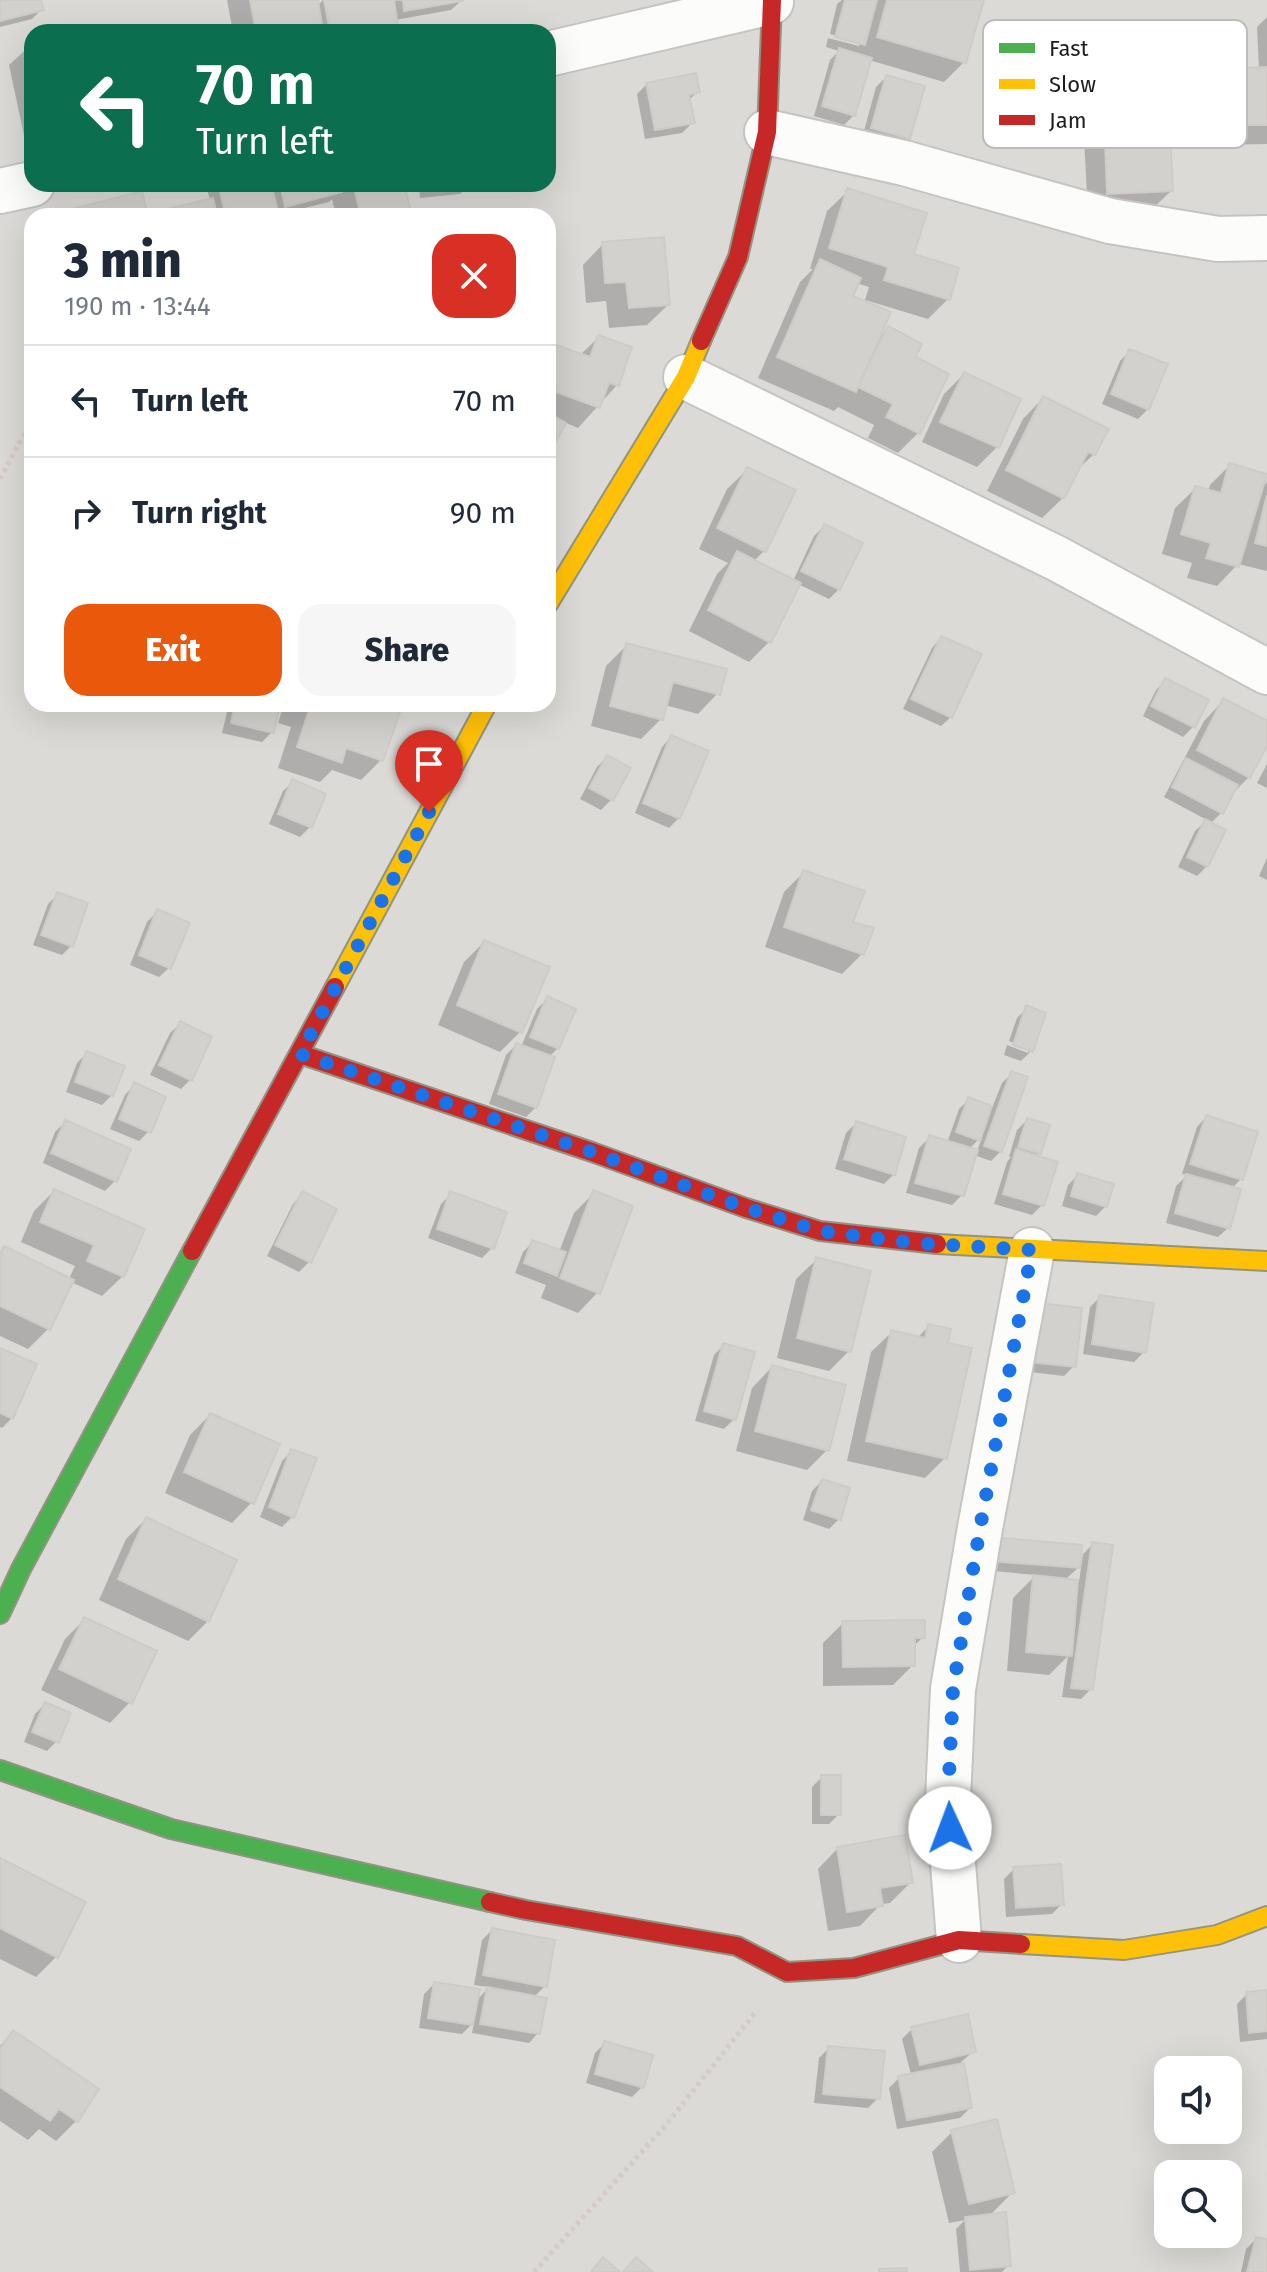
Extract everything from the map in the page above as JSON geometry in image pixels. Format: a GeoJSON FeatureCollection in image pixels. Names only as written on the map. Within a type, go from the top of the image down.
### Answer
{"type":"FeatureCollection","features":[{"type":"Feature","properties":{"kind":"street"},"geometry":{"type":"LineString","coordinates":[[556,52],[771,1],[767,132],[738,257],[686,377],[556,591]]}},
{"type":"Feature","properties":{"kind":"street"},"geometry":{"type":"LineString","coordinates":[[767,132],[904,163],[1110,221],[1218,239],[1267,238]]}},
{"type":"Feature","properties":{"kind":"street"},"geometry":{"type":"LineString","coordinates":[[0,191],[24,186]]}},
{"type":"Feature","properties":{"kind":"street"},"geometry":{"type":"LineString","coordinates":[[686,377],[1056,558],[1267,672]]}},
{"type":"Feature","properties":{"kind":"street"},"geometry":{"type":"LineString","coordinates":[[0,1614],[21,1569],[483,712]]}},
{"type":"Feature","properties":{"kind":"street"},"geometry":{"type":"LineString","coordinates":[[300,1054],[820,1231],[914,1243],[1267,1261]]}},
{"type":"Feature","properties":{"kind":"street"},"geometry":{"type":"LineString","coordinates":[[959,1940],[948,1800],[953,1689],[1032,1250]]}},
{"type":"Feature","properties":{"kind":"street"},"geometry":{"type":"LineString","coordinates":[[0,1770],[171,1829],[526,1910],[737,1946],[787,1972],[854,1968],[959,1940],[1124,1950],[1217,1935],[1267,1916]]}},
{"type":"Feature","properties":{"kind":"path"},"geometry":{"type":"LineString","coordinates":[[0,479],[24,434]]}},
{"type":"Feature","properties":{"kind":"path"},"geometry":{"type":"LineString","coordinates":[[534,2272],[666,2125],[787,1972]]}},
{"type":"Feature","properties":{"kind":"shaded area"},"geometry":{"type":"Polygon","coordinates":[[[0,0],[1267,0],[1267,2272],[0,2272],[0,0]]]}},
{"type":"Feature","properties":{"kind":"building"},"geometry":{"type":"Polygon","coordinates":[[[0,0],[41,0],[44,10],[0,21],[0,0]]]}},
{"type":"Feature","properties":{"kind":"building"},"geometry":{"type":"Polygon","coordinates":[[[250,0],[318,0],[322,24],[254,24],[250,0]]]}},
{"type":"Feature","properties":{"kind":"building"},"geometry":{"type":"Polygon","coordinates":[[[324,0],[394,0],[398,24],[328,24],[324,0]]]}},
{"type":"Feature","properties":{"kind":"building"},"geometry":{"type":"Polygon","coordinates":[[[403,0],[463,0],[463,1],[404,11],[403,0]]]}},
{"type":"Feature","properties":{"kind":"building"},"geometry":{"type":"Polygon","coordinates":[[[845,0],[877,0],[865,45],[835,37],[845,0]]]}},
{"type":"Feature","properties":{"kind":"building"},"geometry":{"type":"Polygon","coordinates":[[[887,0],[984,0],[966,63],[877,37],[887,0]]]}},
{"type":"Feature","properties":{"kind":"building"},"geometry":{"type":"Polygon","coordinates":[[[839,48],[872,58],[855,116],[822,106],[839,48]]]}},
{"type":"Feature","properties":{"kind":"building"},"geometry":{"type":"Polygon","coordinates":[[[1267,67],[1267,125],[1247,125],[1247,68],[1267,67]]]}},
{"type":"Feature","properties":{"kind":"building"},"geometry":{"type":"Polygon","coordinates":[[[696,73],[700,92],[689,95],[695,123],[655,130],[646,83],[696,73]]]}},
{"type":"Feature","properties":{"kind":"building"},"geometry":{"type":"Polygon","coordinates":[[[886,75],[925,86],[910,139],[871,128],[886,75]]]}},
{"type":"Feature","properties":{"kind":"building"},"geometry":{"type":"Polygon","coordinates":[[[1105,148],[1171,148],[1173,191],[1107,194],[1105,148]]]}},
{"type":"Feature","properties":{"kind":"building"},"geometry":{"type":"Polygon","coordinates":[[[847,188],[927,213],[914,254],[959,268],[950,300],[884,280],[888,267],[829,248],[847,188]]]}},
{"type":"Feature","properties":{"kind":"building"},"geometry":{"type":"Polygon","coordinates":[[[142,192],[146,208],[77,208],[142,192]]]}},
{"type":"Feature","properties":{"kind":"building"},"geometry":{"type":"Polygon","coordinates":[[[220,192],[273,192],[277,208],[224,208],[220,192]]]}},
{"type":"Feature","properties":{"kind":"building"},"geometry":{"type":"Polygon","coordinates":[[[282,192],[342,192],[285,207],[282,192]]]}},
{"type":"Feature","properties":{"kind":"building"},"geometry":{"type":"Polygon","coordinates":[[[355,192],[406,192],[410,208],[359,208],[355,192]]]}},
{"type":"Feature","properties":{"kind":"building"},"geometry":{"type":"Polygon","coordinates":[[[213,198],[215,208],[172,208],[213,198]]]}},
{"type":"Feature","properties":{"kind":"building"},"geometry":{"type":"Polygon","coordinates":[[[664,237],[670,305],[629,308],[626,282],[605,283],[602,242],[664,237]]]}},
{"type":"Feature","properties":{"kind":"building"},"geometry":{"type":"Polygon","coordinates":[[[820,259],[861,278],[853,296],[891,312],[856,392],[777,357],[820,259]]]}},
{"type":"Feature","properties":{"kind":"building"},"geometry":{"type":"Polygon","coordinates":[[[888,326],[922,344],[916,357],[949,374],[920,434],[886,417],[893,404],[858,387],[888,326]]]}},
{"type":"Feature","properties":{"kind":"building"},"geometry":{"type":"Polygon","coordinates":[[[598,335],[632,347],[619,386],[609,383],[600,408],[556,392],[556,345],[590,357],[598,335]]]}},
{"type":"Feature","properties":{"kind":"building"},"geometry":{"type":"Polygon","coordinates":[[[1129,349],[1168,364],[1149,410],[1111,394],[1129,349]]]}},
{"type":"Feature","properties":{"kind":"building"},"geometry":{"type":"Polygon","coordinates":[[[964,372],[1021,399],[999,448],[940,422],[964,372]]]}},
{"type":"Feature","properties":{"kind":"building"},"geometry":{"type":"Polygon","coordinates":[[[1043,396],[1109,429],[1095,455],[1088,452],[1064,499],[1006,470],[1043,396]]]}},
{"type":"Feature","properties":{"kind":"building"},"geometry":{"type":"Polygon","coordinates":[[[556,417],[566,423],[556,441],[556,417]]]}},
{"type":"Feature","properties":{"kind":"building"},"geometry":{"type":"Polygon","coordinates":[[[1229,463],[1267,474],[1239,567],[1206,558],[1211,543],[1181,534],[1195,486],[1221,493],[1229,463]]]}},
{"type":"Feature","properties":{"kind":"building"},"geometry":{"type":"Polygon","coordinates":[[[747,467],[796,490],[766,552],[717,528],[747,467]]]}},
{"type":"Feature","properties":{"kind":"building"},"geometry":{"type":"Polygon","coordinates":[[[1267,495],[1267,546],[1255,543],[1267,495]]]}},
{"type":"Feature","properties":{"kind":"building"},"geometry":{"type":"Polygon","coordinates":[[[824,524],[863,543],[840,590],[801,571],[824,524]]]}},
{"type":"Feature","properties":{"kind":"building"},"geometry":{"type":"Polygon","coordinates":[[[737,551],[801,583],[771,643],[708,610],[737,551]]]}},
{"type":"Feature","properties":{"kind":"building"},"geometry":{"type":"Polygon","coordinates":[[[941,636],[982,654],[952,718],[911,699],[941,636]]]}},
{"type":"Feature","properties":{"kind":"building"},"geometry":{"type":"Polygon","coordinates":[[[626,643],[727,669],[720,695],[673,682],[663,720],[610,706],[626,643]]]}},
{"type":"Feature","properties":{"kind":"building"},"geometry":{"type":"Polygon","coordinates":[[[1165,678],[1209,700],[1195,728],[1151,706],[1165,678]]]}},
{"type":"Feature","properties":{"kind":"building"},"geometry":{"type":"Polygon","coordinates":[[[1223,698],[1267,721],[1267,746],[1250,778],[1197,750],[1223,698]]]}},
{"type":"Feature","properties":{"kind":"building"},"geometry":{"type":"Polygon","coordinates":[[[233,712],[278,712],[274,733],[231,723],[233,712]]]}},
{"type":"Feature","properties":{"kind":"building"},"geometry":{"type":"Polygon","coordinates":[[[308,712],[400,712],[383,761],[346,748],[342,763],[297,747],[308,712]]]}},
{"type":"Feature","properties":{"kind":"building"},"geometry":{"type":"Polygon","coordinates":[[[671,735],[709,751],[680,819],[643,803],[671,735]]]}},
{"type":"Feature","properties":{"kind":"building"},"geometry":{"type":"Polygon","coordinates":[[[607,755],[631,768],[613,801],[589,788],[607,755]]]}},
{"type":"Feature","properties":{"kind":"building"},"geometry":{"type":"Polygon","coordinates":[[[1186,758],[1238,785],[1223,814],[1172,787],[1186,758]]]}},
{"type":"Feature","properties":{"kind":"building"},"geometry":{"type":"Polygon","coordinates":[[[292,779],[326,794],[312,828],[278,814],[292,779]]]}},
{"type":"Feature","properties":{"kind":"building"},"geometry":{"type":"Polygon","coordinates":[[[1205,819],[1226,830],[1208,867],[1187,857],[1205,819]]]}},
{"type":"Feature","properties":{"kind":"building"},"geometry":{"type":"Polygon","coordinates":[[[803,870],[865,891],[853,922],[874,928],[864,955],[784,927],[803,870]]]}},
{"type":"Feature","properties":{"kind":"building"},"geometry":{"type":"Polygon","coordinates":[[[57,892],[88,903],[73,947],[41,935],[57,892]]]}},
{"type":"Feature","properties":{"kind":"building"},"geometry":{"type":"Polygon","coordinates":[[[157,909],[190,923],[171,969],[139,955],[157,909]]]}},
{"type":"Feature","properties":{"kind":"building"},"geometry":{"type":"Polygon","coordinates":[[[484,940],[550,967],[522,1033],[457,1005],[484,940]]]}},
{"type":"Feature","properties":{"kind":"building"},"geometry":{"type":"Polygon","coordinates":[[[547,996],[576,1009],[559,1049],[530,1037],[547,996]]]}},
{"type":"Feature","properties":{"kind":"building"},"geometry":{"type":"Polygon","coordinates":[[[1026,1005],[1046,1013],[1033,1052],[1013,1045],[1026,1005]]]}},
{"type":"Feature","properties":{"kind":"building"},"geometry":{"type":"Polygon","coordinates":[[[180,1021],[212,1037],[192,1081],[159,1065],[180,1021]]]}},
{"type":"Feature","properties":{"kind":"building"},"geometry":{"type":"Polygon","coordinates":[[[516,1043],[555,1057],[537,1108],[498,1094],[516,1043]]]}},
{"type":"Feature","properties":{"kind":"building"},"geometry":{"type":"Polygon","coordinates":[[[86,1051],[125,1066],[113,1096],[75,1082],[86,1051]]]}},
{"type":"Feature","properties":{"kind":"building"},"geometry":{"type":"Polygon","coordinates":[[[1011,1071],[1028,1077],[1002,1152],[984,1146],[1011,1071]]]}},
{"type":"Feature","properties":{"kind":"building"},"geometry":{"type":"Polygon","coordinates":[[[134,1082],[166,1097],[151,1133],[119,1119],[134,1082]]]}},
{"type":"Feature","properties":{"kind":"building"},"geometry":{"type":"Polygon","coordinates":[[[968,1097],[992,1106],[980,1141],[956,1132],[968,1097]]]}},
{"type":"Feature","properties":{"kind":"building"},"geometry":{"type":"Polygon","coordinates":[[[1206,1115],[1258,1132],[1243,1180],[1190,1164],[1206,1115]]]}},
{"type":"Feature","properties":{"kind":"building"},"geometry":{"type":"Polygon","coordinates":[[[1027,1118],[1050,1125],[1041,1154],[1018,1147],[1027,1118]]]}},
{"type":"Feature","properties":{"kind":"building"},"geometry":{"type":"Polygon","coordinates":[[[65,1120],[131,1149],[117,1182],[51,1153],[65,1120]]]}},
{"type":"Feature","properties":{"kind":"building"},"geometry":{"type":"Polygon","coordinates":[[[856,1121],[906,1137],[895,1175],[844,1159],[856,1121]]]}},
{"type":"Feature","properties":{"kind":"building"},"geometry":{"type":"Polygon","coordinates":[[[929,1135],[978,1150],[964,1196],[915,1183],[929,1135]]]}},
{"type":"Feature","properties":{"kind":"building"},"geometry":{"type":"Polygon","coordinates":[[[1016,1149],[1058,1162],[1044,1206],[1003,1194],[1016,1149]]]}},
{"type":"Feature","properties":{"kind":"building"},"geometry":{"type":"Polygon","coordinates":[[[1077,1173],[1114,1184],[1107,1207],[1071,1196],[1077,1173]]]}},
{"type":"Feature","properties":{"kind":"building"},"geometry":{"type":"Polygon","coordinates":[[[1186,1174],[1241,1189],[1230,1229],[1175,1213],[1186,1174]]]}},
{"type":"Feature","properties":{"kind":"building"},"geometry":{"type":"Polygon","coordinates":[[[54,1189],[145,1229],[124,1277],[87,1261],[94,1245],[40,1222],[54,1189]]]}},
{"type":"Feature","properties":{"kind":"building"},"geometry":{"type":"Polygon","coordinates":[[[593,1190],[633,1206],[600,1294],[560,1278],[593,1190]]]}},
{"type":"Feature","properties":{"kind":"building"},"geometry":{"type":"Polygon","coordinates":[[[302,1191],[337,1209],[311,1263],[275,1245],[302,1191]]]}},
{"type":"Feature","properties":{"kind":"building"},"geometry":{"type":"Polygon","coordinates":[[[450,1191],[507,1212],[494,1249],[437,1229],[450,1191]]]}},
{"type":"Feature","properties":{"kind":"building"},"geometry":{"type":"Polygon","coordinates":[[[532,1240],[566,1252],[557,1276],[524,1263],[532,1240]]]}},
{"type":"Feature","properties":{"kind":"building"},"geometry":{"type":"Polygon","coordinates":[[[4,1246],[74,1280],[50,1330],[0,1306],[0,1254],[4,1246]]]}},
{"type":"Feature","properties":{"kind":"building"},"geometry":{"type":"Polygon","coordinates":[[[816,1257],[871,1271],[851,1352],[797,1338],[816,1257]]]}},
{"type":"Feature","properties":{"kind":"building"},"geometry":{"type":"Polygon","coordinates":[[[1099,1295],[1154,1303],[1146,1353],[1092,1344],[1099,1295]]]}},
{"type":"Feature","properties":{"kind":"building"},"geometry":{"type":"Polygon","coordinates":[[[1037,1303],[1082,1308],[1076,1367],[1030,1362],[1037,1303]]]}},
{"type":"Feature","properties":{"kind":"building"},"geometry":{"type":"Polygon","coordinates":[[[928,1324],[951,1329],[948,1343],[972,1348],[947,1459],[866,1441],[891,1330],[925,1338],[928,1324]]]}},
{"type":"Feature","properties":{"kind":"building"},"geometry":{"type":"Polygon","coordinates":[[[723,1343],[755,1352],[736,1420],[704,1411],[723,1343]]]}},
{"type":"Feature","properties":{"kind":"building"},"geometry":{"type":"Polygon","coordinates":[[[0,1348],[37,1364],[13,1419],[0,1413],[0,1348]]]}},
{"type":"Feature","properties":{"kind":"building"},"geometry":{"type":"Polygon","coordinates":[[[772,1365],[846,1385],[829,1451],[755,1431],[772,1365]]]}},
{"type":"Feature","properties":{"kind":"building"},"geometry":{"type":"Polygon","coordinates":[[[210,1413],[280,1444],[254,1504],[184,1472],[210,1413]]]}},
{"type":"Feature","properties":{"kind":"building"},"geometry":{"type":"Polygon","coordinates":[[[291,1449],[317,1458],[294,1518],[269,1507],[291,1449]]]}},
{"type":"Feature","properties":{"kind":"building"},"geometry":{"type":"Polygon","coordinates":[[[822,1479],[850,1488],[841,1520],[811,1510],[822,1479]]]}},
{"type":"Feature","properties":{"kind":"building"},"geometry":{"type":"Polygon","coordinates":[[[146,1517],[237,1560],[209,1622],[118,1579],[146,1517]]]}},
{"type":"Feature","properties":{"kind":"building"},"geometry":{"type":"Polygon","coordinates":[[[992,1537],[1082,1545],[1080,1568],[991,1561],[992,1537]]]}},
{"type":"Feature","properties":{"kind":"building"},"geometry":{"type":"Polygon","coordinates":[[[1092,1542],[1113,1545],[1093,1690],[1071,1688],[1092,1542]]]}},
{"type":"Feature","properties":{"kind":"building"},"geometry":{"type":"Polygon","coordinates":[[[1033,1575],[1078,1580],[1072,1656],[1026,1652],[1033,1575]]]}},
{"type":"Feature","properties":{"kind":"building"},"geometry":{"type":"Polygon","coordinates":[[[84,1617],[157,1651],[132,1704],[59,1669],[84,1617]]]}},
{"type":"Feature","properties":{"kind":"building"},"geometry":{"type":"Polygon","coordinates":[[[925,1620],[925,1638],[915,1638],[915,1666],[843,1667],[842,1621],[925,1620]]]}},
{"type":"Feature","properties":{"kind":"building"},"geometry":{"type":"Polygon","coordinates":[[[45,1702],[71,1713],[59,1743],[32,1732],[45,1702]]]}},
{"type":"Feature","properties":{"kind":"building"},"geometry":{"type":"Polygon","coordinates":[[[821,1775],[841,1775],[841,1815],[821,1815],[821,1775]]]}},
{"type":"Feature","properties":{"kind":"building"},"geometry":{"type":"Polygon","coordinates":[[[905,1835],[913,1883],[880,1888],[883,1906],[847,1912],[837,1847],[905,1835]]]}},
{"type":"Feature","properties":{"kind":"building"},"geometry":{"type":"Polygon","coordinates":[[[0,1858],[86,1902],[58,1958],[0,1928],[0,1858]]]}},
{"type":"Feature","properties":{"kind":"building"},"geometry":{"type":"Polygon","coordinates":[[[1061,1864],[1064,1905],[1016,1908],[1013,1867],[1061,1864]]]}},
{"type":"Feature","properties":{"kind":"building"},"geometry":{"type":"Polygon","coordinates":[[[492,1928],[555,1940],[547,1987],[483,1975],[492,1928]]]}},
{"type":"Feature","properties":{"kind":"building"},"geometry":{"type":"Polygon","coordinates":[[[434,1982],[480,1989],[473,2025],[428,2018],[434,1982]]]}},
{"type":"Feature","properties":{"kind":"building"},"geometry":{"type":"Polygon","coordinates":[[[487,1987],[547,1998],[540,2034],[480,2024],[487,1987]]]}},
{"type":"Feature","properties":{"kind":"building"},"geometry":{"type":"Polygon","coordinates":[[[1267,1990],[1267,2031],[1249,2033],[1246,1992],[1267,1990]]]}},
{"type":"Feature","properties":{"kind":"building"},"geometry":{"type":"Polygon","coordinates":[[[968,2014],[976,2052],[920,2065],[911,2027],[968,2014]]]}},
{"type":"Feature","properties":{"kind":"building"},"geometry":{"type":"Polygon","coordinates":[[[13,2030],[99,2089],[78,2122],[59,2109],[50,2121],[0,2087],[0,2049],[13,2030]]]}},
{"type":"Feature","properties":{"kind":"building"},"geometry":{"type":"Polygon","coordinates":[[[604,2041],[653,2055],[644,2088],[595,2074],[604,2041]]]}},
{"type":"Feature","properties":{"kind":"building"},"geometry":{"type":"Polygon","coordinates":[[[828,2046],[885,2051],[880,2099],[823,2094],[828,2046]]]}},
{"type":"Feature","properties":{"kind":"building"},"geometry":{"type":"Polygon","coordinates":[[[964,2063],[972,2108],[907,2120],[898,2076],[964,2063]]]}},
{"type":"Feature","properties":{"kind":"building"},"geometry":{"type":"Polygon","coordinates":[[[997,2119],[1015,2193],[969,2204],[951,2130],[997,2119]]]}},
{"type":"Feature","properties":{"kind":"building"},"geometry":{"type":"Polygon","coordinates":[[[1006,2212],[1011,2266],[970,2270],[965,2217],[1006,2212]]]}},
{"type":"Feature","properties":{"kind":"building"},"geometry":{"type":"Polygon","coordinates":[[[1256,2237],[1267,2239],[1267,2272],[1247,2272],[1256,2237]]]}},
{"type":"Feature","properties":{"kind":"building"},"geometry":{"type":"Polygon","coordinates":[[[603,2257],[620,2272],[591,2272],[603,2257]]]}},
{"type":"Feature","properties":{"kind":"building"},"geometry":{"type":"Polygon","coordinates":[[[636,2257],[653,2272],[623,2272],[636,2257]]]}},
{"type":"Feature","properties":{"kind":"building"},"geometry":{"type":"Polygon","coordinates":[[[907,2268],[907,2272],[879,2272],[879,2269],[907,2268]]]}},
{"type":"Feature","properties":{"kind":"traffic: fast"},"geometry":{"type":"LineString","coordinates":[[0,1614],[21,1569],[192,1251]]}},
{"type":"Feature","properties":{"kind":"traffic: fast"},"geometry":{"type":"LineString","coordinates":[[0,1770],[171,1829],[490,1902]]}},
{"type":"Feature","properties":{"kind":"traffic: slow"},"geometry":{"type":"LineString","coordinates":[[556,591],[686,377],[701,341]]}},
{"type":"Feature","properties":{"kind":"traffic: slow"},"geometry":{"type":"LineString","coordinates":[[335,987],[483,712]]}},
{"type":"Feature","properties":{"kind":"traffic: slow"},"geometry":{"type":"LineString","coordinates":[[937,1244],[1267,1261]]}},
{"type":"Feature","properties":{"kind":"traffic: slow"},"geometry":{"type":"LineString","coordinates":[[1021,1944],[1124,1950],[1217,1935],[1267,1916]]}},
{"type":"Feature","properties":{"kind":"traffic: jam"},"geometry":{"type":"LineString","coordinates":[[701,341],[738,257],[767,132],[772,0]]}},
{"type":"Feature","properties":{"kind":"traffic: jam"},"geometry":{"type":"LineString","coordinates":[[192,1251],[335,987]]}},
{"type":"Feature","properties":{"kind":"traffic: jam"},"geometry":{"type":"LineString","coordinates":[[300,1054],[820,1231],[937,1244]]}},
{"type":"Feature","properties":{"kind":"traffic: jam"},"geometry":{"type":"LineString","coordinates":[[490,1902],[737,1946],[787,1972],[854,1968],[959,1940],[1021,1944]]}},
{"type":"Feature","properties":{"kind":"route"},"geometry":{"type":"LineString","coordinates":[[429,812],[300,1054],[820,1231],[914,1243],[1032,1250],[953,1689],[948,1800],[950,1828]]}}]}
